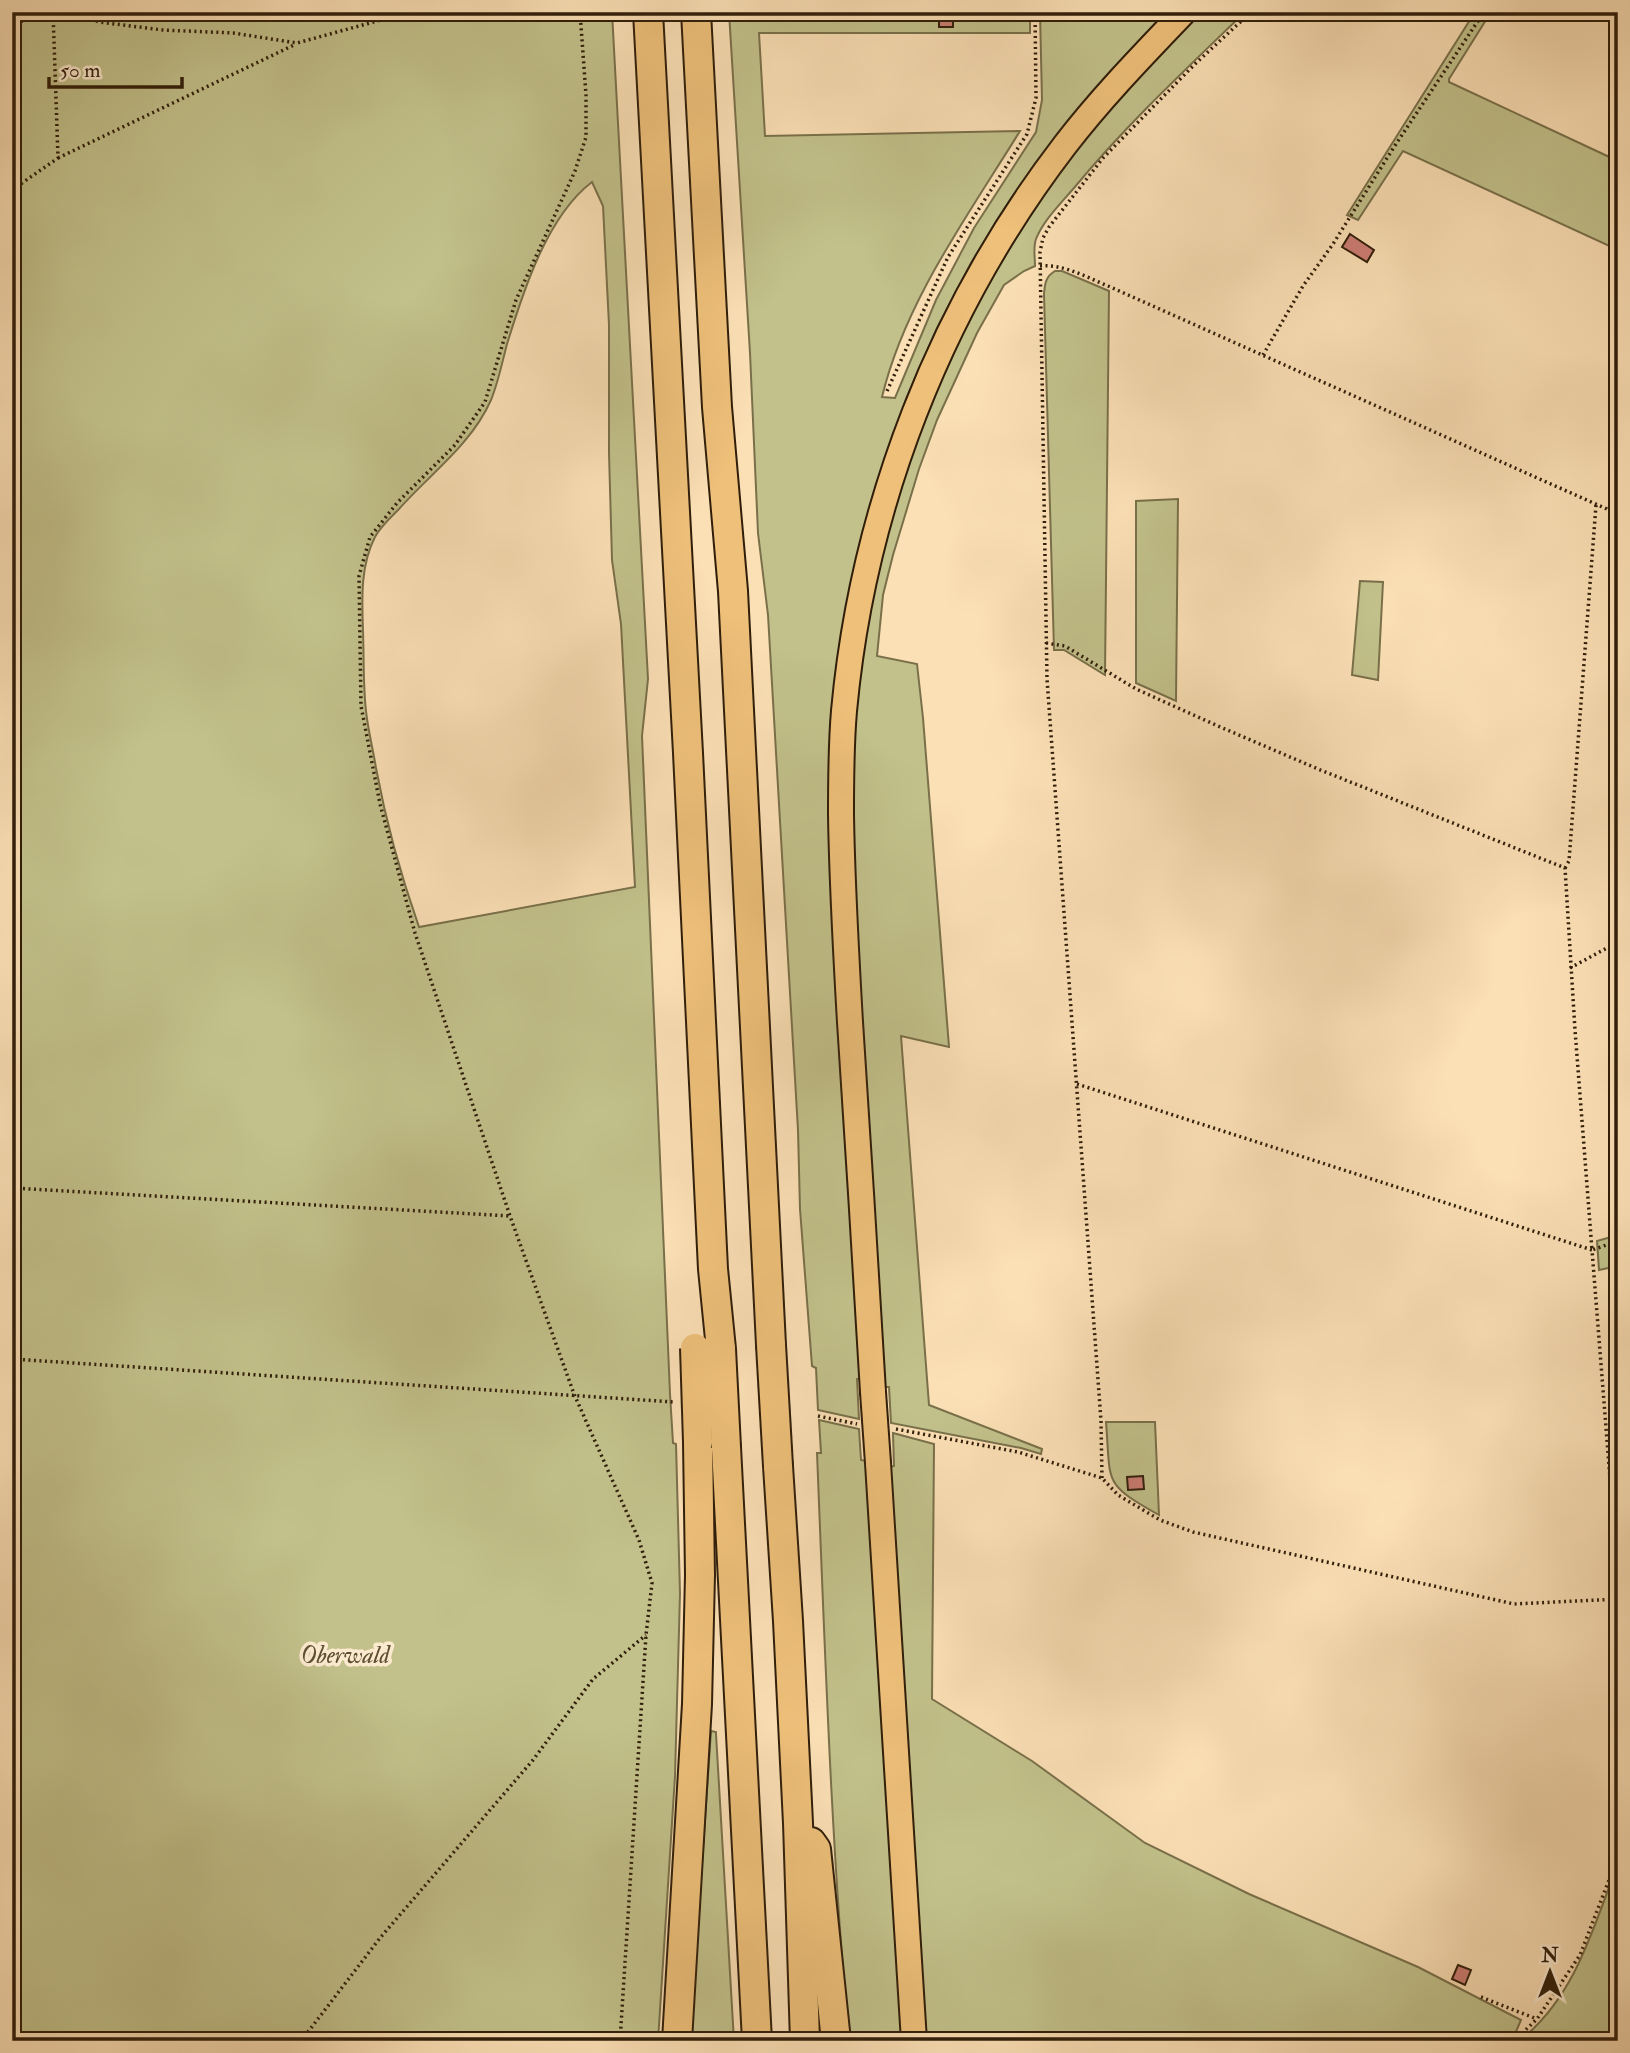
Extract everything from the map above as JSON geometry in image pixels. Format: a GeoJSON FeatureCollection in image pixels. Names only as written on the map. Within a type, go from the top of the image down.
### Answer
{"type":"FeatureCollection","features":[{"type":"Feature","properties":{"kind":"highway"},"geometry":{"type":"LineString","coordinates":[[648,12],[713,1269],[698,1442],[700,1575],[697,1704],[677,2041]]}},
{"type":"Feature","properties":{"kind":"highway"},"geometry":{"type":"LineString","coordinates":[[696,12],[717,407],[733,591],[771,1345],[788,1621],[805,2041]]}},
{"type":"Feature","properties":{"kind":"highway"},"geometry":{"type":"LineString","coordinates":[[708,1349],[726,1447],[757,2041]]}},
{"type":"Feature","properties":{"kind":"highway"},"geometry":{"type":"LineString","coordinates":[[798,1823],[816,1849],[836,2041]]}},
{"type":"Feature","properties":{"kind":"main road"},"geometry":{"type":"LineString","coordinates":[[914,2041],[842,903],[841,767],[849,662],[869,552],[895,463],[937,357],[987,262],[1016,215],[1067,143],[1123,76],[1184,12]]}},
{"type":"Feature","properties":{"kind":"path"},"geometry":{"type":"LineString","coordinates":[[12,48],[16,43],[24,12]]}},
{"type":"Feature","properties":{"kind":"path"},"geometry":{"type":"LineString","coordinates":[[53,12],[58,158]]}},
{"type":"Feature","properties":{"kind":"path"},"geometry":{"type":"LineString","coordinates":[[76,12],[99,22],[163,30],[233,33],[297,43]]}},
{"type":"Feature","properties":{"kind":"path"},"geometry":{"type":"LineString","coordinates":[[12,190],[58,158],[297,43],[410,12]]}},
{"type":"Feature","properties":{"kind":"path"},"geometry":{"type":"LineString","coordinates":[[580,12],[586,137],[575,171],[516,300],[485,402],[455,446],[397,503],[370,537],[359,576],[361,706],[380,804],[415,933],[510,1216],[574,1394],[639,1540],[652,1583],[646,1635],[620,2041]]}},
{"type":"Feature","properties":{"kind":"path"},"geometry":{"type":"LineString","coordinates":[[887,391],[948,257],[1027,134],[1036,98],[1035,12]]}},
{"type":"Feature","properties":{"kind":"path"},"geometry":{"type":"LineString","coordinates":[[1102,1478],[1101,1421],[1049,705],[1040,252],[1043,238],[1049,228],[1103,158],[1195,64],[1251,12]]}},
{"type":"Feature","properties":{"kind":"path"},"geometry":{"type":"LineString","coordinates":[[1263,355],[1303,286],[1484,12]]}},
{"type":"Feature","properties":{"kind":"path"},"geometry":{"type":"LineString","coordinates":[[1040,266],[1062,267],[1618,514]]}},
{"type":"Feature","properties":{"kind":"path"},"geometry":{"type":"LineString","coordinates":[[1609,510],[1613,492],[1618,485]]}},
{"type":"Feature","properties":{"kind":"path"},"geometry":{"type":"LineString","coordinates":[[1596,505],[1569,861],[1565,868],[1570,968],[1618,1580]]}},
{"type":"Feature","properties":{"kind":"path"},"geometry":{"type":"LineString","coordinates":[[1046,643],[1065,646],[1136,688],[1218,726],[1565,868]]}},
{"type":"Feature","properties":{"kind":"path"},"geometry":{"type":"LineString","coordinates":[[1570,968],[1618,942]]}},
{"type":"Feature","properties":{"kind":"path"},"geometry":{"type":"LineString","coordinates":[[1077,1084],[1592,1250],[1618,1241]]}},
{"type":"Feature","properties":{"kind":"path"},"geometry":{"type":"LineString","coordinates":[[12,1188],[510,1216]]}},
{"type":"Feature","properties":{"kind":"path"},"geometry":{"type":"LineString","coordinates":[[12,1359],[675,1402]]}},
{"type":"Feature","properties":{"kind":"path"},"geometry":{"type":"LineString","coordinates":[[818,1416],[862,1425]]}},
{"type":"Feature","properties":{"kind":"path"},"geometry":{"type":"LineString","coordinates":[[891,1429],[1018,1451],[1102,1478],[1118,1495],[1160,1520],[1193,1532],[1514,1604],[1618,1599]]}},
{"type":"Feature","properties":{"kind":"path"},"geometry":{"type":"LineString","coordinates":[[302,2041],[380,1938],[533,1760],[593,1679],[646,1635]]}},
{"type":"Feature","properties":{"kind":"path"},"geometry":{"type":"LineString","coordinates":[[1514,2041],[1537,2018],[1580,1955],[1618,1857]]}},
{"type":"Feature","properties":{"kind":"path"},"geometry":{"type":"LineString","coordinates":[[1481,1997],[1537,2018]]}},
{"type":"Feature","properties":{"kind":"green space","name":"Oberwald"},"geometry":{"type":"Polygon","coordinates":[[[12,12],[612,12],[648,679],[642,736],[670,1394],[673,1443],[676,1444],[680,1593],[675,1776],[658,2041],[12,2041],[12,12]],[[592,182],[562,214],[529,279],[498,380],[483,416],[461,445],[383,526],[370,548],[363,583],[362,607],[367,718],[389,829],[419,927],[635,887],[621,624],[612,560],[609,325],[603,206],[592,182]]]}},
{"type":"Feature","properties":{"kind":"green space"},"geometry":{"type":"Polygon","coordinates":[[[729,12],[1030,12],[1030,33],[759,33],[765,136],[1020,131],[940,259],[906,327],[892,361],[882,397],[895,398],[936,300],[974,228],[1036,132],[1042,100],[1040,12],[1168,12],[1139,41],[1049,146],[1010,200],[971,263],[938,326],[906,399],[888,455],[838,674],[862,1378],[857,1379],[859,1419],[818,1410],[816,1368],[812,1366],[800,1209],[798,1130],[768,615],[758,533],[729,12]]]}},
{"type":"Feature","properties":{"kind":"green space"},"geometry":{"type":"Polygon","coordinates":[[[1197,12],[1245,12],[1114,142],[1039,232],[1035,245],[1035,266],[1004,285],[977,333],[937,420],[919,469],[883,595],[877,656],[917,664],[949,1047],[901,1036],[929,1405],[1042,1449],[1041,1454],[891,1423],[889,1387],[884,1387],[850,827],[854,712],[870,600],[904,473],[944,370],[981,293],[1049,183],[1144,68],[1197,12]]]}},
{"type":"Feature","properties":{"kind":"green space"},"geometry":{"type":"Polygon","coordinates":[[[1475,12],[1491,12],[1449,82],[1618,161],[1618,250],[1403,151],[1358,220],[1347,215],[1475,12]]]}},
{"type":"Feature","properties":{"kind":"green space"},"geometry":{"type":"Polygon","coordinates":[[[1055,271],[1062,271],[1109,291],[1105,675],[1064,650],[1054,650],[1044,294],[1047,278],[1055,271]]]}},
{"type":"Feature","properties":{"kind":"green space"},"geometry":{"type":"Polygon","coordinates":[[[1178,499],[1176,701],[1136,683],[1136,501],[1178,499]]]}},
{"type":"Feature","properties":{"kind":"green space"},"geometry":{"type":"Polygon","coordinates":[[[1360,581],[1383,582],[1378,680],[1352,675],[1360,581]]]}},
{"type":"Feature","properties":{"kind":"green space"},"geometry":{"type":"Polygon","coordinates":[[[1618,1235],[1618,1266],[1599,1270],[1597,1241],[1618,1235]]]}},
{"type":"Feature","properties":{"kind":"green space"},"geometry":{"type":"Polygon","coordinates":[[[819,1420],[859,1429],[861,1460],[866,1461],[905,2041],[849,2041],[829,1747],[817,1453],[821,1453],[819,1420]]]}},
{"type":"Feature","properties":{"kind":"green space"},"geometry":{"type":"Polygon","coordinates":[[[1106,1422],[1155,1422],[1159,1515],[1127,1496],[1113,1480],[1108,1458],[1106,1422]]]}},
{"type":"Feature","properties":{"kind":"green space"},"geometry":{"type":"Polygon","coordinates":[[[893,1433],[934,1444],[932,1699],[1032,1761],[1145,1843],[1249,1894],[1418,1967],[1521,2020],[1512,2041],[925,2041],[889,1467],[894,1466],[893,1433]]]}},
{"type":"Feature","properties":{"kind":"green space"},"geometry":{"type":"Polygon","coordinates":[[[711,1731],[716,1732],[734,2041],[690,2041],[711,1731]]]}},
{"type":"Feature","properties":{"kind":"green space"},"geometry":{"type":"Polygon","coordinates":[[[1618,1863],[1618,2041],[1519,2041],[1555,2004],[1569,1982],[1591,1936],[1618,1863]]]}},
{"type":"Feature","properties":{"kind":"building"},"geometry":{"type":"Polygon","coordinates":[[[939,12],[953,12],[953,27],[939,27],[939,12]]]}},
{"type":"Feature","properties":{"kind":"building"},"geometry":{"type":"Polygon","coordinates":[[[1350,234],[1374,250],[1367,262],[1342,247],[1350,234]]]}},
{"type":"Feature","properties":{"kind":"building"},"geometry":{"type":"Polygon","coordinates":[[[1143,1476],[1144,1489],[1128,1490],[1127,1477],[1143,1476]]]}},
{"type":"Feature","properties":{"kind":"building"},"geometry":{"type":"Polygon","coordinates":[[[1458,1965],[1471,1970],[1465,1985],[1452,1979],[1458,1965]]]}}]}
